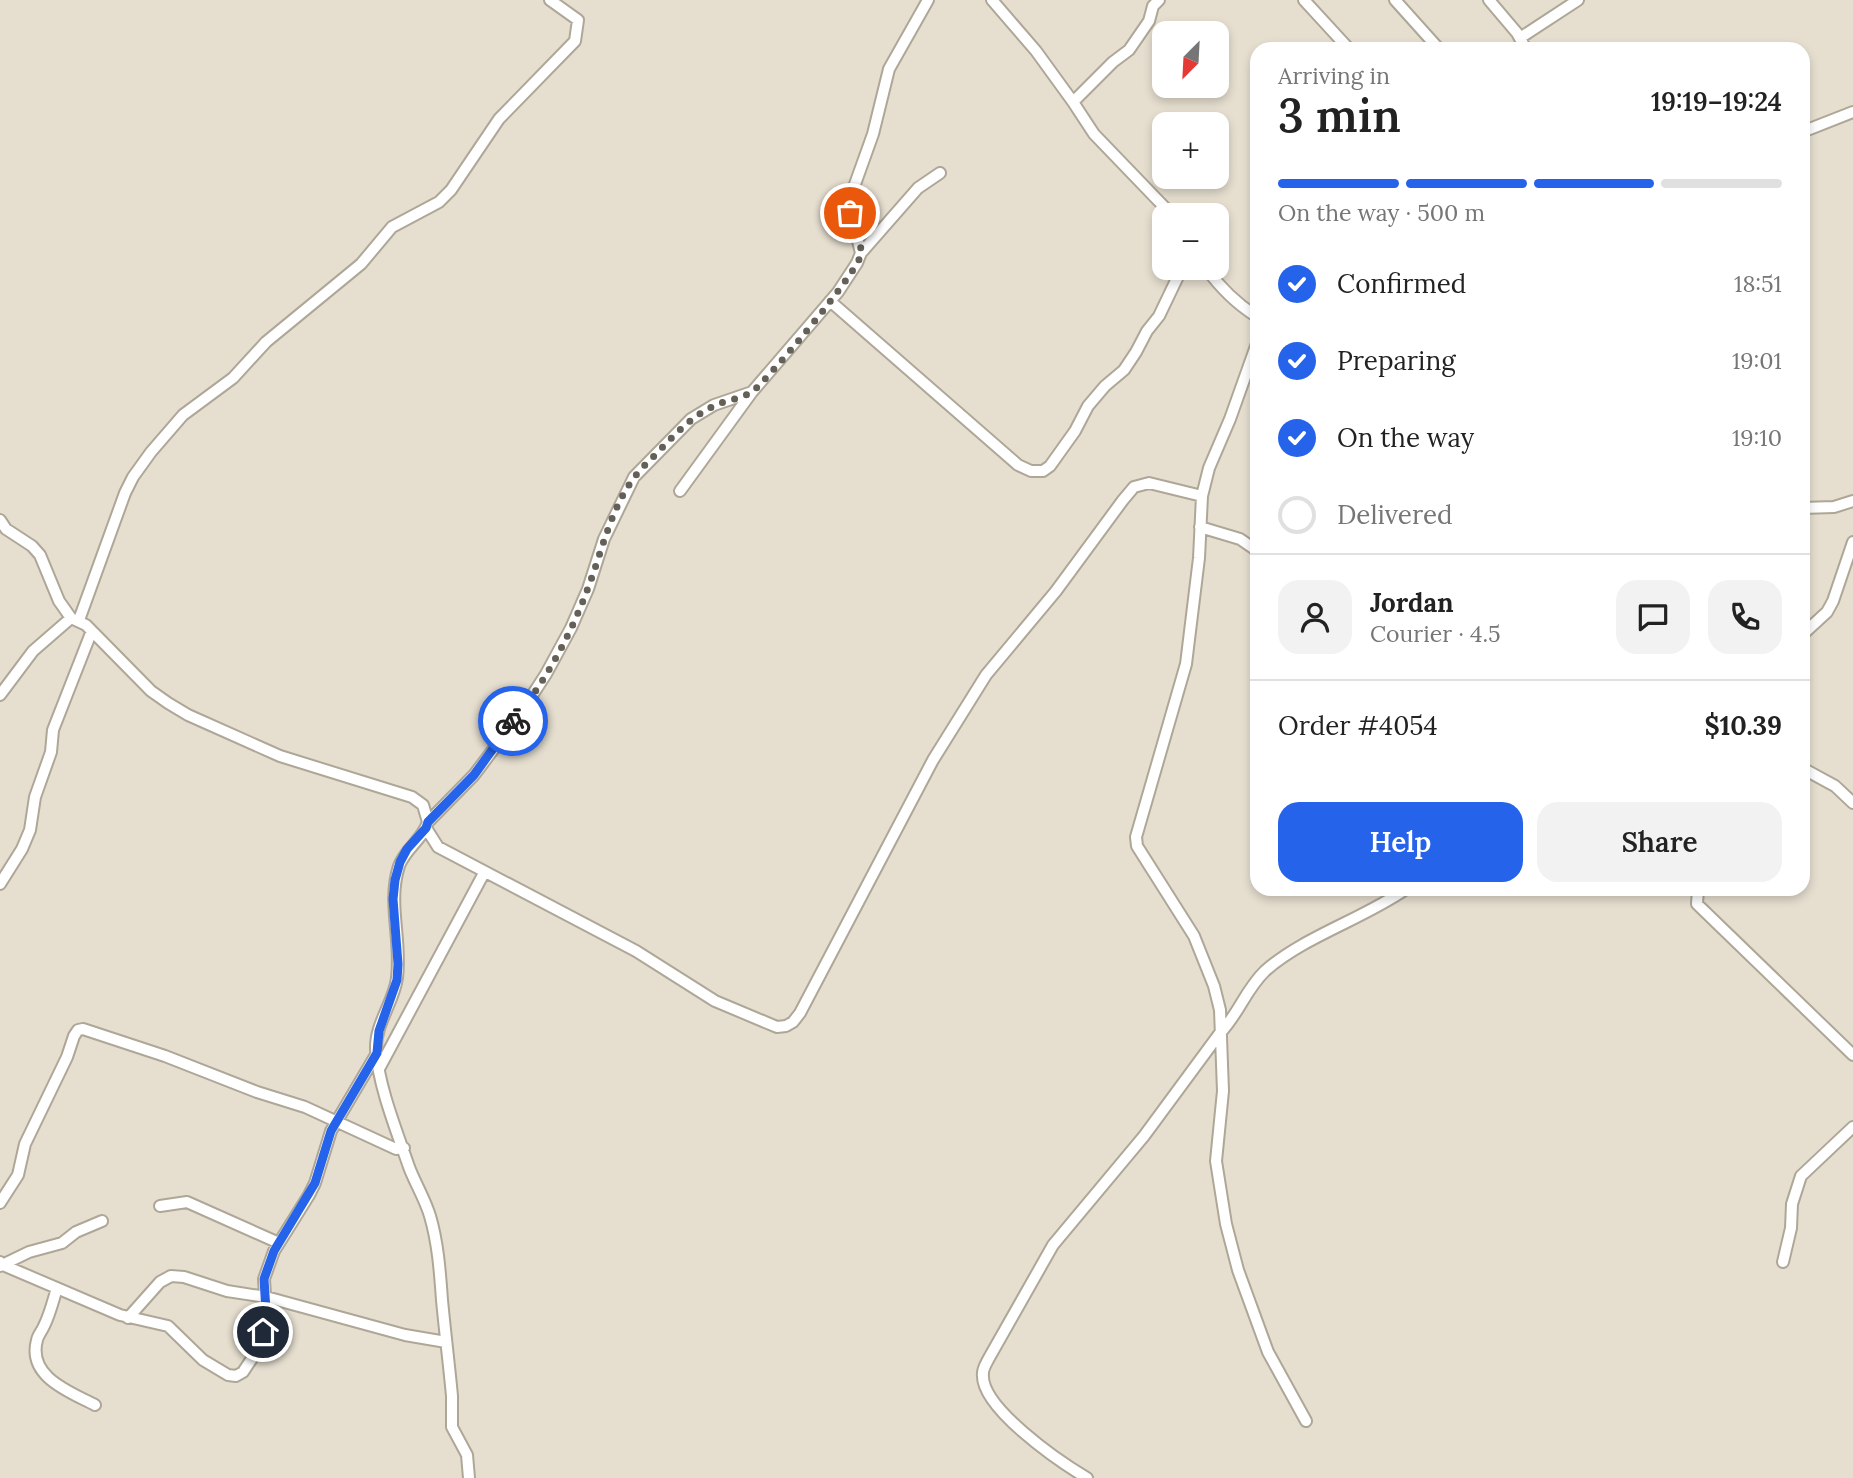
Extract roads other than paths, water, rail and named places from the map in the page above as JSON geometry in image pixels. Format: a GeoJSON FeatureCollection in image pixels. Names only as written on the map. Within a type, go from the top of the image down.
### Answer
{"type":"FeatureCollection","features":[{"type":"Feature","properties":{"kind":"street"},"geometry":{"type":"LineString","coordinates":[[0,695],[33,651],[75,619],[133,477],[183,415],[233,378],[266,342],[361,264],[387,231],[416,212],[439,202],[460,178],[499,120],[575,41],[578,20],[550,0]]}},
{"type":"Feature","properties":{"kind":"street"},"geometry":{"type":"LineString","coordinates":[[861,253],[850,213],[854,187],[873,134],[889,69],[928,0]]}},
{"type":"Feature","properties":{"kind":"street"},"geometry":{"type":"LineString","coordinates":[[992,0],[1035,51],[1094,134],[1160,203]]}},
{"type":"Feature","properties":{"kind":"street"},"geometry":{"type":"LineString","coordinates":[[1073,102],[1129,50],[1149,21],[1153,6],[1159,0]]}},
{"type":"Feature","properties":{"kind":"street"},"geometry":{"type":"LineString","coordinates":[[1304,0],[1343,42]]}},
{"type":"Feature","properties":{"kind":"street"},"geometry":{"type":"LineString","coordinates":[[1395,0],[1433,42]]}},
{"type":"Feature","properties":{"kind":"street"},"geometry":{"type":"LineString","coordinates":[[1489,0],[1522,42]]}},
{"type":"Feature","properties":{"kind":"street"},"geometry":{"type":"LineString","coordinates":[[1520,38],[1578,0]]}},
{"type":"Feature","properties":{"kind":"street"},"geometry":{"type":"LineString","coordinates":[[1810,129],[1853,112]]}},
{"type":"Feature","properties":{"kind":"street"},"geometry":{"type":"LineString","coordinates":[[680,491],[752,392],[830,301],[861,253],[918,188],[940,173]]}},
{"type":"Feature","properties":{"kind":"street"},"geometry":{"type":"LineString","coordinates":[[830,301],[1018,465],[1031,471],[1042,471],[1049,466],[1074,431],[1088,406],[1105,386],[1124,370],[1159,316],[1176,280]]}},
{"type":"Feature","properties":{"kind":"street"},"geometry":{"type":"LineString","coordinates":[[1215,280],[1250,312]]}},
{"type":"Feature","properties":{"kind":"street"},"geometry":{"type":"LineString","coordinates":[[1250,363],[1209,468],[1202,496],[1199,558],[1186,664],[1136,837],[1137,846],[1194,936],[1217,998],[1220,1010],[1223,1091],[1216,1161],[1226,1224],[1238,1270],[1268,1352],[1306,1421]]}},
{"type":"Feature","properties":{"kind":"street"},"geometry":{"type":"LineString","coordinates":[[469,1478],[467,1455],[452,1427],[452,1396],[437,1243],[380,1080],[377,1053],[379,1031],[397,980],[393,899],[395,880],[407,849],[474,775],[546,674],[588,589],[604,539],[634,477],[691,419],[714,405],[752,392]]}},
{"type":"Feature","properties":{"kind":"street"},"geometry":{"type":"LineString","coordinates":[[0,520],[6,529],[32,546],[40,555],[60,601],[75,619],[151,691],[178,709],[280,756],[412,797],[423,805],[427,825],[438,847],[636,951],[716,1001],[777,1027],[793,1022],[800,1013],[933,760],[986,675],[1056,591],[1123,500],[1134,487],[1149,483],[1202,496]]}},
{"type":"Feature","properties":{"kind":"street"},"geometry":{"type":"LineString","coordinates":[[1810,508],[1834,507],[1853,501]]}},
{"type":"Feature","properties":{"kind":"street"},"geometry":{"type":"LineString","coordinates":[[1200,527],[1240,540],[1250,546]]}},
{"type":"Feature","properties":{"kind":"street"},"geometry":{"type":"LineString","coordinates":[[1810,628],[1827,612],[1833,601],[1853,542]]}},
{"type":"Feature","properties":{"kind":"street"},"geometry":{"type":"LineString","coordinates":[[0,884],[22,849],[30,830],[35,797],[51,752],[52,730],[91,633]]}},
{"type":"Feature","properties":{"kind":"street"},"geometry":{"type":"LineString","coordinates":[[1810,772],[1835,786],[1853,803]]}},
{"type":"Feature","properties":{"kind":"street"},"geometry":{"type":"LineString","coordinates":[[380,1067],[484,873]]}},
{"type":"Feature","properties":{"kind":"street"},"geometry":{"type":"LineString","coordinates":[[1087,1478],[1032,1442],[989,1394],[983,1371],[1053,1245],[1144,1136],[1266,970],[1393,896]]}},
{"type":"Feature","properties":{"kind":"street"},"geometry":{"type":"LineString","coordinates":[[1698,896],[1698,904],[1853,1055]]}},
{"type":"Feature","properties":{"kind":"street"},"geometry":{"type":"LineString","coordinates":[[0,1203],[18,1175],[25,1144],[67,1057],[74,1036],[83,1028],[305,1107],[388,1147],[404,1148]]}},
{"type":"Feature","properties":{"kind":"street"},"geometry":{"type":"LineString","coordinates":[[1,1264],[128,1318],[168,1326],[204,1360],[228,1375],[236,1376],[243,1372],[253,1357],[263,1332],[266,1297],[264,1279],[279,1243],[315,1183],[328,1139],[377,1053]]}},
{"type":"Feature","properties":{"kind":"street"},"geometry":{"type":"LineString","coordinates":[[1783,1262],[1791,1228],[1792,1204],[1801,1176],[1853,1127]]}},
{"type":"Feature","properties":{"kind":"street"},"geometry":{"type":"LineString","coordinates":[[160,1206],[187,1202],[279,1243]]}},
{"type":"Feature","properties":{"kind":"street"},"geometry":{"type":"LineString","coordinates":[[1,1264],[29,1252],[52,1247],[76,1232],[102,1221]]}},
{"type":"Feature","properties":{"kind":"street"},"geometry":{"type":"LineString","coordinates":[[128,1318],[160,1282],[171,1276],[184,1277],[227,1291],[266,1297],[405,1335],[446,1342]]}},
{"type":"Feature","properties":{"kind":"street"},"geometry":{"type":"LineString","coordinates":[[57,1288],[37,1340],[36,1355],[40,1369],[55,1384],[95,1405]]}}]}
